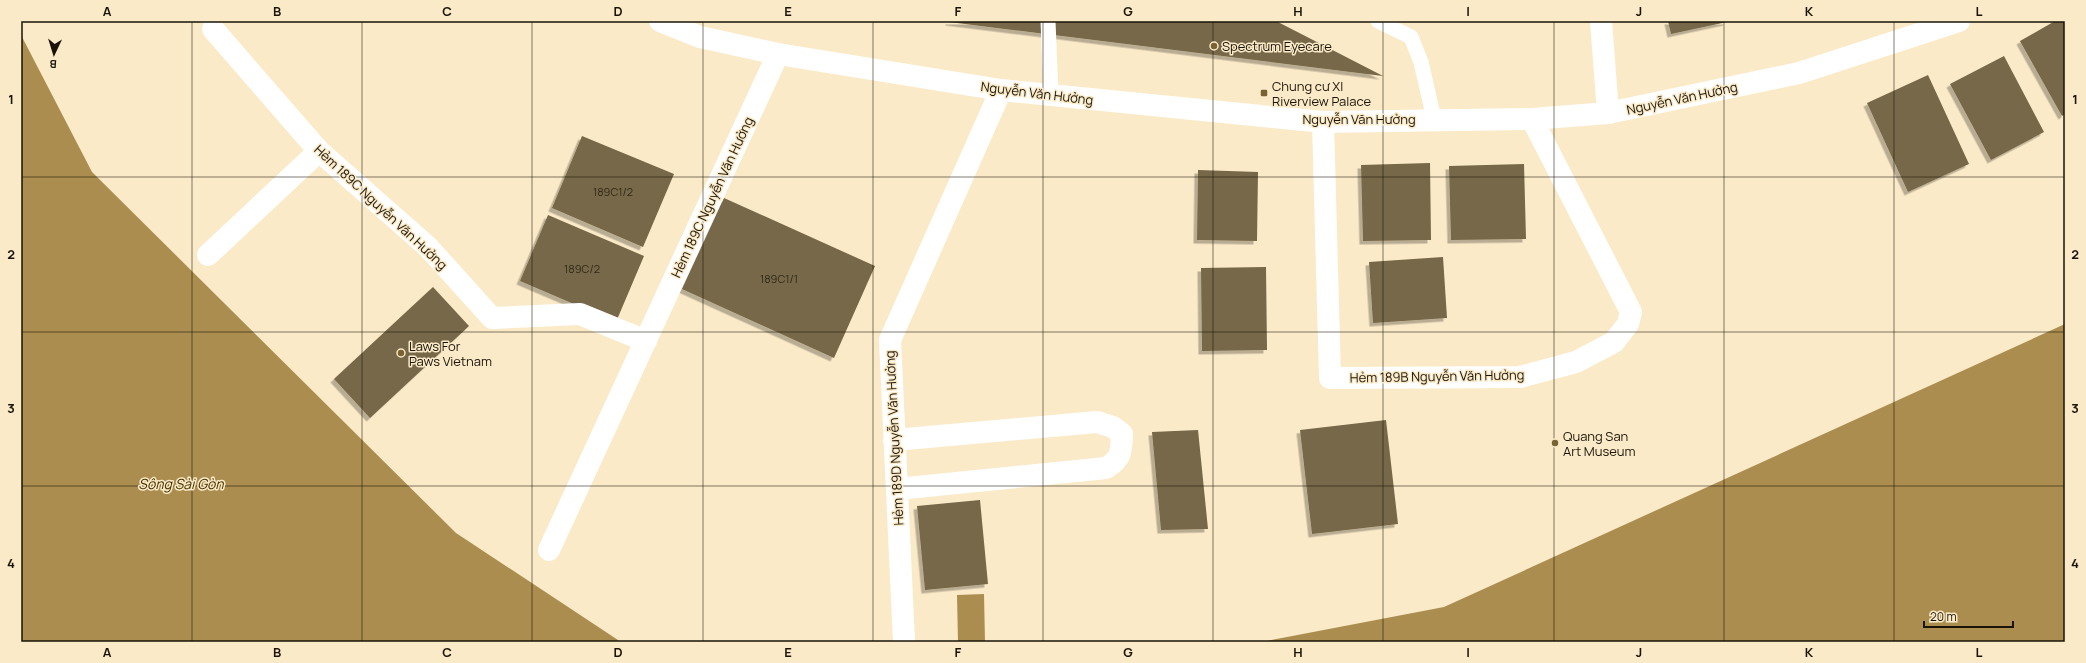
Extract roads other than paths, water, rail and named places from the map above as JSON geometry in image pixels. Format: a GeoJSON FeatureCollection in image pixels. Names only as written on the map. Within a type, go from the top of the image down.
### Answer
{"type":"FeatureCollection","features":[{"type":"Feature","properties":{"kind":"street","name":"Nguyễn Văn Hưởng"},"geometry":{"type":"LineString","coordinates":[[660,21],[700,37],[778,54],[1001,90],[1323,122],[1532,119],[1608,113],[1799,73],[1959,21]]}},
{"type":"Feature","properties":{"kind":"street"},"geometry":{"type":"LineString","coordinates":[[1602,21],[1608,113]]}},
{"type":"Feature","properties":{"kind":"street","name":"Hẻm 189C Nguyễn Văn Hưởng"},"geometry":{"type":"LineString","coordinates":[[213,29],[319,151],[428,247],[492,318],[580,314],[646,341]]}},
{"type":"Feature","properties":{"kind":"street","name":"Hẻm 189C Nguyễn Văn Hưởng"},"geometry":{"type":"LineString","coordinates":[[549,550],[778,54]]}},
{"type":"Feature","properties":{"kind":"street","name":"Hẻm 189D Nguyễn Văn Hưởng"},"geometry":{"type":"LineString","coordinates":[[904,642],[890,340],[1001,90]]}},
{"type":"Feature","properties":{"kind":"street","name":"Hẻm 189B Nguyễn Văn Hưởng"},"geometry":{"type":"LineString","coordinates":[[1323,122],[1330,378],[1520,377],[1576,362],[1614,342],[1628,324],[1631,312],[1532,119]]}},
{"type":"Feature","properties":{"kind":"street"},"geometry":{"type":"LineString","coordinates":[[208,255],[319,151]]}},
{"type":"Feature","properties":{"kind":"street"},"geometry":{"type":"LineString","coordinates":[[894,440],[1097,422],[1113,427],[1122,434],[1121,451],[1117,461],[1106,468],[897,488]]}},
{"type":"Feature","properties":{"kind":"lane"},"geometry":{"type":"LineString","coordinates":[[1048,21],[1051,96]]}},
{"type":"Feature","properties":{"kind":"lane"},"geometry":{"type":"LineString","coordinates":[[1378,21],[1411,37],[1421,62],[1434,120]]}},
{"type":"Feature","properties":{"kind":"water","name":"Sông Sài Gòn"},"geometry":{"type":"Polygon","coordinates":[[[21,35],[92,172],[456,533],[621,642],[21,642],[21,35]]]}},
{"type":"Feature","properties":{"kind":"water"},"geometry":{"type":"Polygon","coordinates":[[[2065,324],[2065,642],[1261,642],[1444,607],[2065,324]]]}},
{"type":"Feature","properties":{"kind":"water"},"geometry":{"type":"Polygon","coordinates":[[[984,594],[985,642],[958,642],[957,595],[984,594]]]}},
{"type":"Feature","properties":{"kind":"place","name":"Spectrum Eyecare"},"geometry":{"type":"Point","coordinates":[1214,46]}},
{"type":"Feature","properties":{"kind":"place","name":"Chung cư XI Riverview Palace"},"geometry":{"type":"Point","coordinates":[1264,93]}},
{"type":"Feature","properties":{"kind":"place","name":"Laws For Paws Vietnam"},"geometry":{"type":"Point","coordinates":[401,353]}},
{"type":"Feature","properties":{"kind":"place","name":"Quang San Art Museum"},"geometry":{"type":"Point","coordinates":[1555,443]}}]}
